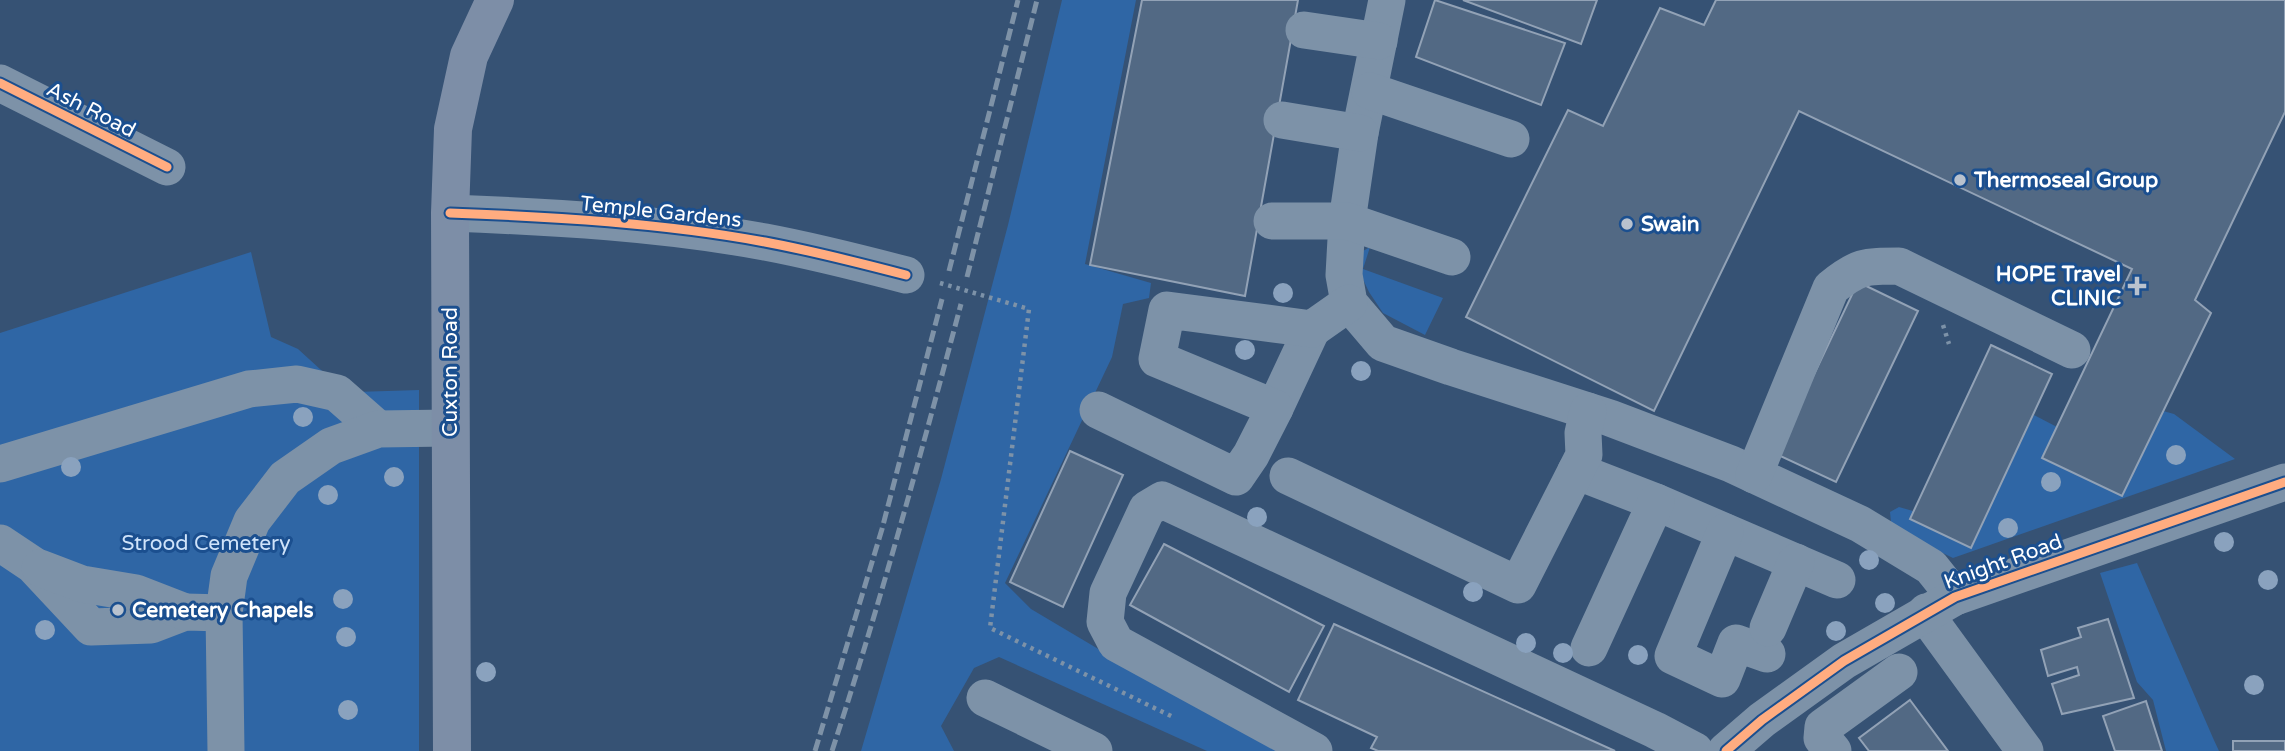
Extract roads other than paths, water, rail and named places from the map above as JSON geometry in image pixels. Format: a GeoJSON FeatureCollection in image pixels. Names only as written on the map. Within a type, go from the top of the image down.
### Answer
{"type":"FeatureCollection","features":[{"type":"Feature","properties":{"kind":"main road","name":"Cuxton Road"},"geometry":{"type":"LineString","coordinates":[[452,751],[450,213],[453,129],[469,56],[495,0]]}},
{"type":"Feature","properties":{"kind":"street"},"geometry":{"type":"LineString","coordinates":[[1387,0],[1360,133],[1347,221],[1344,275],[1349,303],[1384,343],[1588,411],[1754,475],[1860,524],[1931,567],[1924,656],[1957,694],[1998,751]]}},
{"type":"Feature","properties":{"kind":"street"},"geometry":{"type":"LineString","coordinates":[[1304,30],[1379,41]]}},
{"type":"Feature","properties":{"kind":"street","name":"Ash Road"},"geometry":{"type":"LineString","coordinates":[[0,83],[167,167]]}},
{"type":"Feature","properties":{"kind":"street"},"geometry":{"type":"LineString","coordinates":[[1370,91],[1511,139]]}},
{"type":"Feature","properties":{"kind":"street"},"geometry":{"type":"LineString","coordinates":[[1282,120],[1360,133]]}},
{"type":"Feature","properties":{"kind":"street","name":"Temple Gardens"},"geometry":{"type":"LineString","coordinates":[[450,213],[591,221],[728,236],[799,249],[906,275]]}},
{"type":"Feature","properties":{"kind":"street"},"geometry":{"type":"LineString","coordinates":[[1272,221],[1347,221],[1452,257]]}},
{"type":"Feature","properties":{"kind":"street"},"geometry":{"type":"LineString","coordinates":[[1754,475],[1831,288],[1852,271],[1876,266],[1899,266],[2072,350]]}},
{"type":"Feature","properties":{"kind":"street"},"geometry":{"type":"LineString","coordinates":[[1098,410],[1236,477],[1275,408],[1312,329],[1349,303]]}},
{"type":"Feature","properties":{"kind":"street"},"geometry":{"type":"LineString","coordinates":[[1275,408],[1157,359],[1167,310],[1312,329]]}},
{"type":"Feature","properties":{"kind":"street"},"geometry":{"type":"LineString","coordinates":[[0,464],[249,389],[297,384],[337,393],[378,429]]}},
{"type":"Feature","properties":{"kind":"street"},"geometry":{"type":"LineString","coordinates":[[1288,476],[1518,585],[1584,454],[1583,433],[1588,411]]}},
{"type":"Feature","properties":{"kind":"street"},"geometry":{"type":"LineString","coordinates":[[226,751],[224,613],[229,576],[252,521],[285,478],[331,446],[378,429],[450,428]]}},
{"type":"Feature","properties":{"kind":"street"},"geometry":{"type":"LineString","coordinates":[[1576,471],[1656,502],[1837,580]]}},
{"type":"Feature","properties":{"kind":"street","name":"Knight Road"},"geometry":{"type":"LineString","coordinates":[[1737,748],[1777,708],[1844,661],[1929,611],[2285,482]]}},
{"type":"Feature","properties":{"kind":"street"},"geometry":{"type":"LineString","coordinates":[[1314,751],[1116,643],[1105,622],[1108,593],[1147,509],[1162,500],[1695,751]]}},
{"type":"Feature","properties":{"kind":"street"},"geometry":{"type":"LineString","coordinates":[[1590,648],[1656,502]]}},
{"type":"Feature","properties":{"kind":"street"},"geometry":{"type":"LineString","coordinates":[[1725,532],[1673,656],[1722,679],[1736,643],[1768,641],[1796,562]]}},
{"type":"Feature","properties":{"kind":"street"},"geometry":{"type":"LineString","coordinates":[[0,543],[33,565],[92,627],[151,625],[184,611],[224,613]]}},
{"type":"Feature","properties":{"kind":"street"},"geometry":{"type":"LineString","coordinates":[[1929,611],[1931,622],[2025,751]]}},
{"type":"Feature","properties":{"kind":"street"},"geometry":{"type":"LineString","coordinates":[[1844,661],[1867,696]]}},
{"type":"Feature","properties":{"kind":"street"},"geometry":{"type":"LineString","coordinates":[[1833,751],[1822,738],[1821,731],[1899,672]]}},
{"type":"Feature","properties":{"kind":"street"},"geometry":{"type":"LineString","coordinates":[[985,698],[1094,751]]}},
{"type":"Feature","properties":{"kind":"railway"},"geometry":{"type":"LineString","coordinates":[[949,271],[1018,0]]}},
{"type":"Feature","properties":{"kind":"railway"},"geometry":{"type":"LineString","coordinates":[[967,277],[1037,0]]}},
{"type":"Feature","properties":{"kind":"railway"},"geometry":{"type":"LineString","coordinates":[[815,751],[882,529],[942,299]]}},
{"type":"Feature","properties":{"kind":"railway"},"geometry":{"type":"LineString","coordinates":[[832,751],[900,529],[961,304]]}},
{"type":"Feature","properties":{"kind":"place","name":"Thermoseal Group"},"geometry":{"type":"Point","coordinates":[1960,180]}},
{"type":"Feature","properties":{"kind":"place","name":"Swain"},"geometry":{"type":"Point","coordinates":[1627,224]}},
{"type":"Feature","properties":{"kind":"place","name":"HOPE Travel CLINIC"},"geometry":{"type":"Point","coordinates":[2137,286]}},
{"type":"Feature","properties":{"kind":"place","name":"Cemetery Chapels"},"geometry":{"type":"Point","coordinates":[118,610]}},
{"type":"Feature","properties":{"kind":"park label","name":"Strood Cemetery"},"geometry":{"type":"Point","coordinates":[206,543]}}]}
